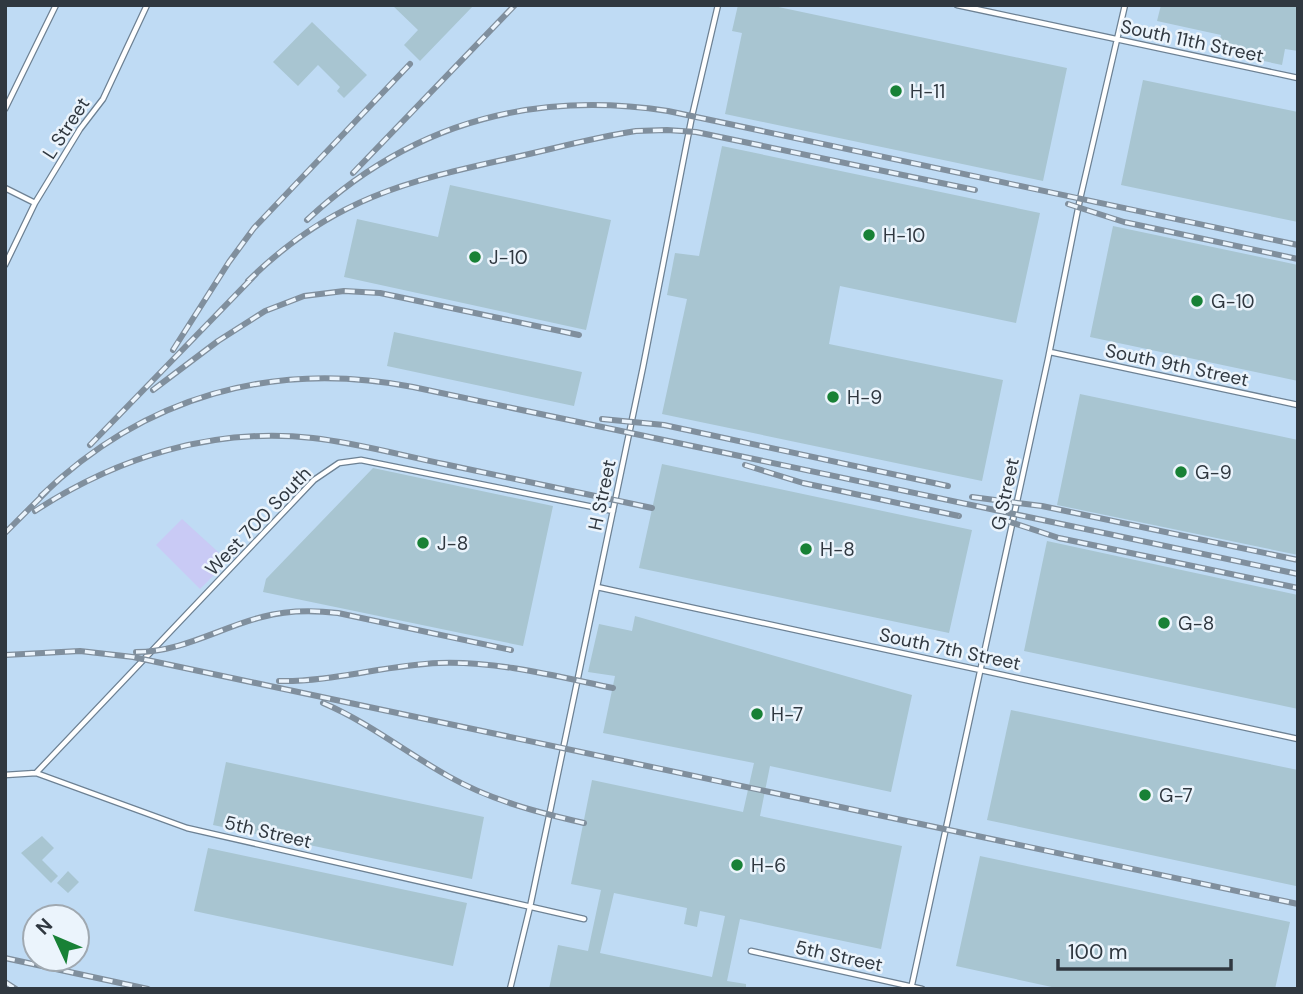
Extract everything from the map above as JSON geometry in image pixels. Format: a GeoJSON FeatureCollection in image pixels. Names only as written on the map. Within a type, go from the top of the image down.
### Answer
{"type":"FeatureCollection","features":[{"type":"Feature","properties":{"kind":"lane"},"geometry":{"type":"LineString","coordinates":[[5,109],[57,5]]}},
{"type":"Feature","properties":{"kind":"lane","name":"L Street"},"geometry":{"type":"LineString","coordinates":[[5,265],[35,203],[80,129],[103,99],[147,5]]}},
{"type":"Feature","properties":{"kind":"lane","name":"H Street"},"geometry":{"type":"LineString","coordinates":[[510,989],[530,907],[613,511],[691,116],[718,5]]}},
{"type":"Feature","properties":{"kind":"lane","name":"South 11th Street"},"geometry":{"type":"LineString","coordinates":[[957,5],[1298,78]]}},
{"type":"Feature","properties":{"kind":"lane","name":"G Street"},"geometry":{"type":"LineString","coordinates":[[912,988],[1050,352],[1080,199],[1125,5]]}},
{"type":"Feature","properties":{"kind":"lane"},"geometry":{"type":"LineString","coordinates":[[5,188],[35,203]]}},
{"type":"Feature","properties":{"kind":"lane","name":"South 9th Street"},"geometry":{"type":"LineString","coordinates":[[1050,352],[1298,405]]}},
{"type":"Feature","properties":{"kind":"lane","name":"West 700 South"},"geometry":{"type":"LineString","coordinates":[[36,773],[314,480],[339,463],[361,460],[613,511]]}},
{"type":"Feature","properties":{"kind":"lane","name":"South 7th Street"},"geometry":{"type":"LineString","coordinates":[[597,587],[1298,739]]}},
{"type":"Feature","properties":{"kind":"lane","name":"5th Street"},"geometry":{"type":"LineString","coordinates":[[5,775],[36,773],[187,828],[584,919]]}},
{"type":"Feature","properties":{"kind":"lane","name":"5th Street"},"geometry":{"type":"LineString","coordinates":[[751,951],[922,989]]}},
{"type":"Feature","properties":{"kind":"shaded area"},"geometry":{"type":"Polygon","coordinates":[[[5,5],[1298,5],[1298,989],[5,989],[5,5]]]}},
{"type":"Feature","properties":{"kind":"shaded area"},"geometry":{"type":"Polygon","coordinates":[[[182,519],[228,561],[200,589],[156,545],[182,519]]]}},
{"type":"Feature","properties":{"kind":"building"},"geometry":{"type":"Polygon","coordinates":[[[392,5],[474,5],[420,61],[404,45],[418,30],[392,5]]]}},
{"type":"Feature","properties":{"kind":"building","name":"H-11"},"geometry":{"type":"Polygon","coordinates":[[[738,5],[769,5],[1067,68],[1043,181],[725,114],[742,33],[732,31],[738,5]]]}},
{"type":"Feature","properties":{"kind":"building"},"geometry":{"type":"Polygon","coordinates":[[[1161,5],[1298,5],[1298,51],[1285,49],[1282,65],[1218,51],[1221,35],[1157,21],[1161,5]]]}},
{"type":"Feature","properties":{"kind":"building"},"geometry":{"type":"Polygon","coordinates":[[[312,22],[367,75],[344,98],[337,91],[340,87],[318,65],[298,86],[273,62],[312,22]]]}},
{"type":"Feature","properties":{"kind":"building"},"geometry":{"type":"Polygon","coordinates":[[[1143,80],[1298,112],[1298,222],[1121,185],[1143,80]]]}},
{"type":"Feature","properties":{"kind":"building"},"geometry":{"type":"Polygon","coordinates":[[[722,146],[1040,213],[1016,323],[840,286],[829,344],[1003,380],[982,481],[662,414],[687,299],[667,295],[675,253],[699,256],[722,146]]]}},
{"type":"Feature","properties":{"kind":"building","name":"J-10"},"geometry":{"type":"Polygon","coordinates":[[[450,185],[611,220],[586,330],[344,277],[357,219],[438,237],[450,185]]]}},
{"type":"Feature","properties":{"kind":"building","name":"G-10"},"geometry":{"type":"Polygon","coordinates":[[[1113,226],[1298,265],[1298,381],[1090,337],[1113,226]]]}},
{"type":"Feature","properties":{"kind":"building"},"geometry":{"type":"Polygon","coordinates":[[[394,332],[582,372],[574,406],[387,366],[394,332]]]}},
{"type":"Feature","properties":{"kind":"building","name":"G-9"},"geometry":{"type":"Polygon","coordinates":[[[1080,394],[1298,440],[1298,555],[1057,505],[1080,394]]]}},
{"type":"Feature","properties":{"kind":"building","name":"H-8"},"geometry":{"type":"Polygon","coordinates":[[[662,464],[972,530],[949,633],[639,568],[662,464]]]}},
{"type":"Feature","properties":{"kind":"building","name":"J-8"},"geometry":{"type":"Polygon","coordinates":[[[373,468],[553,506],[523,646],[263,592],[266,579],[373,468]]]}},
{"type":"Feature","properties":{"kind":"building","name":"G-8"},"geometry":{"type":"Polygon","coordinates":[[[1047,541],[1298,595],[1298,709],[1024,651],[1047,541]]]}},
{"type":"Feature","properties":{"kind":"building"},"geometry":{"type":"Polygon","coordinates":[[[635,616],[912,695],[891,792],[770,766],[760,816],[902,846],[881,949],[740,919],[727,981],[746,984],[746,989],[549,989],[558,945],[588,951],[601,890],[571,884],[592,780],[743,812],[754,763],[603,733],[615,676],[588,672],[599,624],[632,631],[635,616]],[[614,893],[600,953],[712,977],[725,916],[700,911],[697,927],[684,924],[687,908],[614,893]]]}},
{"type":"Feature","properties":{"kind":"building","name":"G-7"},"geometry":{"type":"Polygon","coordinates":[[[1011,710],[1298,770],[1296,886],[987,820],[1011,710]]]}},
{"type":"Feature","properties":{"kind":"building"},"geometry":{"type":"Polygon","coordinates":[[[226,762],[484,817],[472,879],[213,825],[226,762]]]}},
{"type":"Feature","properties":{"kind":"building"},"geometry":{"type":"Polygon","coordinates":[[[42,836],[54,848],[42,860],[58,876],[51,883],[21,853],[42,836]]]}},
{"type":"Feature","properties":{"kind":"building"},"geometry":{"type":"Polygon","coordinates":[[[208,848],[467,903],[453,966],[194,911],[208,848]]]}},
{"type":"Feature","properties":{"kind":"building"},"geometry":{"type":"Polygon","coordinates":[[[980,856],[1290,922],[1275,989],[1061,989],[956,966],[980,856]]]}},
{"type":"Feature","properties":{"kind":"building"},"geometry":{"type":"Polygon","coordinates":[[[68,871],[79,882],[68,893],[57,883],[68,871]]]}},
{"type":"Feature","properties":{"kind":"railway"},"geometry":{"type":"LineString","coordinates":[[353,173],[515,5]]}},
{"type":"Feature","properties":{"kind":"railway"},"geometry":{"type":"LineString","coordinates":[[173,350],[254,228],[410,64]]}},
{"type":"Feature","properties":{"kind":"railway"},"geometry":{"type":"LineString","coordinates":[[307,220],[346,187],[387,160],[430,138],[474,122],[520,111],[568,106],[617,106],[668,111],[1298,245]]}},
{"type":"Feature","properties":{"kind":"railway"},"geometry":{"type":"LineString","coordinates":[[248,281],[309,230],[372,197],[439,175],[636,131],[696,132],[975,190]]}},
{"type":"Feature","properties":{"kind":"railway"},"geometry":{"type":"LineString","coordinates":[[1068,204],[1124,222],[1298,259]]}},
{"type":"Feature","properties":{"kind":"railway"},"geometry":{"type":"LineString","coordinates":[[90,445],[256,274]]}},
{"type":"Feature","properties":{"kind":"railway"},"geometry":{"type":"LineString","coordinates":[[153,390],[218,341],[265,311],[304,296],[344,291],[380,293],[579,335]]}},
{"type":"Feature","properties":{"kind":"railway"},"geometry":{"type":"LineString","coordinates":[[41,496],[81,461],[123,433],[167,410],[213,394],[261,383],[310,379],[361,380],[413,387],[1298,574]]}},
{"type":"Feature","properties":{"kind":"railway"},"geometry":{"type":"LineString","coordinates":[[602,419],[664,425],[948,486]]}},
{"type":"Feature","properties":{"kind":"railway"},"geometry":{"type":"LineString","coordinates":[[35,511],[99,475],[168,450],[239,437],[276,436],[346,443],[652,508]]}},
{"type":"Feature","properties":{"kind":"railway"},"geometry":{"type":"LineString","coordinates":[[745,465],[803,483],[959,516]]}},
{"type":"Feature","properties":{"kind":"railway"},"geometry":{"type":"LineString","coordinates":[[5,533],[47,491]]}},
{"type":"Feature","properties":{"kind":"railway"},"geometry":{"type":"LineString","coordinates":[[972,497],[1042,506],[1298,560]]}},
{"type":"Feature","properties":{"kind":"railway"},"geometry":{"type":"LineString","coordinates":[[1001,519],[1059,538],[1298,588]]}},
{"type":"Feature","properties":{"kind":"railway"},"geometry":{"type":"LineString","coordinates":[[136,652],[185,644],[271,615],[310,611],[338,613],[511,650]]}},
{"type":"Feature","properties":{"kind":"railway"},"geometry":{"type":"LineString","coordinates":[[5,655],[80,651],[133,657],[1298,904]]}},
{"type":"Feature","properties":{"kind":"railway"},"geometry":{"type":"LineString","coordinates":[[279,681],[319,679],[419,664],[461,663],[526,670],[613,688]]}},
{"type":"Feature","properties":{"kind":"railway"},"geometry":{"type":"LineString","coordinates":[[323,703],[480,792],[584,823]]}},
{"type":"Feature","properties":{"kind":"railway"},"geometry":{"type":"LineString","coordinates":[[5,958],[148,989]]}},
{"type":"Feature","properties":{"kind":"railway"},"geometry":{"type":"LineString","coordinates":[[5,982],[16,989]]}},
{"type":"Feature","properties":{"kind":"place","name":"H-11"},"geometry":{"type":"Point","coordinates":[896,91]}},
{"type":"Feature","properties":{"kind":"place","name":"H-10"},"geometry":{"type":"Point","coordinates":[869,235]}},
{"type":"Feature","properties":{"kind":"place","name":"J-10"},"geometry":{"type":"Point","coordinates":[475,257]}},
{"type":"Feature","properties":{"kind":"place","name":"G-10"},"geometry":{"type":"Point","coordinates":[1197,301]}},
{"type":"Feature","properties":{"kind":"place","name":"H-9"},"geometry":{"type":"Point","coordinates":[833,397]}},
{"type":"Feature","properties":{"kind":"place","name":"G-9"},"geometry":{"type":"Point","coordinates":[1181,472]}},
{"type":"Feature","properties":{"kind":"place","name":"J-8"},"geometry":{"type":"Point","coordinates":[423,543]}},
{"type":"Feature","properties":{"kind":"place","name":"H-8"},"geometry":{"type":"Point","coordinates":[806,549]}},
{"type":"Feature","properties":{"kind":"place","name":"G-8"},"geometry":{"type":"Point","coordinates":[1164,623]}},
{"type":"Feature","properties":{"kind":"place","name":"H-7"},"geometry":{"type":"Point","coordinates":[757,714]}},
{"type":"Feature","properties":{"kind":"place","name":"G-7"},"geometry":{"type":"Point","coordinates":[1145,795]}},
{"type":"Feature","properties":{"kind":"place","name":"H-6"},"geometry":{"type":"Point","coordinates":[737,865]}}]}
